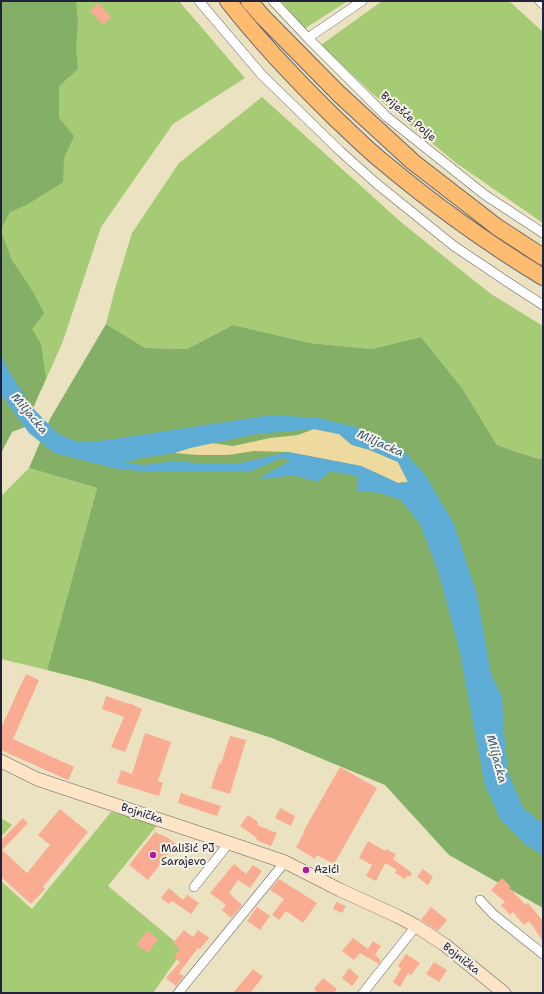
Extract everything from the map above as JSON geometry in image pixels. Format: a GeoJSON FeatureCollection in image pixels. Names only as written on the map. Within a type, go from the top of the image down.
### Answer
{"type":"FeatureCollection","features":[{"type":"Feature","properties":{"kind":"highway"},"geometry":{"type":"LineString","coordinates":[[228,1],[251,30],[300,83],[382,162],[432,201],[507,254],[543,277]]}},
{"type":"Feature","properties":{"kind":"highway"},"geometry":{"type":"LineString","coordinates":[[249,1],[329,84],[413,162],[497,227],[543,257]]}},
{"type":"Feature","properties":{"kind":"main road","name":"Bojnička"},"geometry":{"type":"LineString","coordinates":[[1,761],[37,779],[285,862],[416,926],[445,945],[504,993]]}},
{"type":"Feature","properties":{"kind":"street"},"geometry":{"type":"LineString","coordinates":[[198,1],[262,76],[340,151],[377,184],[454,246],[543,305]]}},
{"type":"Feature","properties":{"kind":"street","name":"Briješće Polje"},"geometry":{"type":"LineString","coordinates":[[273,1],[387,117],[485,195],[543,233]]}},
{"type":"Feature","properties":{"kind":"street"},"geometry":{"type":"LineString","coordinates":[[308,38],[362,1]]}},
{"type":"Feature","properties":{"kind":"street"},"geometry":{"type":"LineString","coordinates":[[540,1],[543,4]]}},
{"type":"Feature","properties":{"kind":"street"},"geometry":{"type":"LineString","coordinates":[[194,887],[229,843]]}},
{"type":"Feature","properties":{"kind":"street"},"geometry":{"type":"LineString","coordinates":[[178,993],[285,862]]}},
{"type":"Feature","properties":{"kind":"street"},"geometry":{"type":"LineString","coordinates":[[480,900],[493,914],[543,954]]}},
{"type":"Feature","properties":{"kind":"street"},"geometry":{"type":"LineString","coordinates":[[363,993],[416,926]]}},
{"type":"Feature","properties":{"kind":"green space"},"geometry":{"type":"Polygon","coordinates":[[[1,1],[179,1],[245,78],[173,124],[101,227],[63,341],[41,391],[1,315],[1,1]]]}},
{"type":"Feature","properties":{"kind":"green space"},"geometry":{"type":"Polygon","coordinates":[[[1,1],[76,1],[78,23],[76,48],[78,69],[59,86],[59,118],[74,136],[64,158],[63,182],[28,204],[10,212],[1,229],[1,1]]]}},
{"type":"Feature","properties":{"kind":"green space"},"geometry":{"type":"Polygon","coordinates":[[[281,1],[348,1],[304,29],[281,1]]]}},
{"type":"Feature","properties":{"kind":"green space"},"geometry":{"type":"Polygon","coordinates":[[[382,1],[509,1],[543,32],[543,223],[456,163],[373,94],[321,45],[382,1]]]}},
{"type":"Feature","properties":{"kind":"green space"},"geometry":{"type":"Polygon","coordinates":[[[262,97],[402,223],[491,294],[543,326],[543,458],[540,459],[497,445],[462,388],[421,337],[372,349],[310,343],[233,325],[187,349],[145,348],[106,324],[132,233],[179,163],[262,97]]]}},
{"type":"Feature","properties":{"kind":"green space"},"geometry":{"type":"Polygon","coordinates":[[[1,232],[12,260],[33,292],[44,313],[32,329],[41,344],[46,378],[25,427],[12,432],[1,453],[1,232]]]}},
{"type":"Feature","properties":{"kind":"green space"},"geometry":{"type":"Polygon","coordinates":[[[106,324],[145,348],[187,349],[233,325],[310,343],[372,349],[421,337],[462,388],[497,445],[539,459],[543,458],[543,908],[449,855],[385,785],[272,738],[94,682],[47,670],[97,488],[29,468],[50,419],[106,324]]]}},
{"type":"Feature","properties":{"kind":"green space"},"geometry":{"type":"Polygon","coordinates":[[[29,468],[97,488],[47,670],[1,659],[1,496],[29,468]]]}},
{"type":"Feature","properties":{"kind":"green space"},"geometry":{"type":"Polygon","coordinates":[[[111,812],[158,824],[108,886],[184,949],[153,993],[1,993],[1,881],[32,909],[111,812]]]}},
{"type":"Feature","properties":{"kind":"green space"},"geometry":{"type":"Polygon","coordinates":[[[1,818],[12,825],[1,837],[1,818]]]}},
{"type":"Feature","properties":{"kind":"sand"},"geometry":{"type":"Polygon","coordinates":[[[314,429],[339,434],[352,445],[370,450],[398,462],[408,482],[398,483],[361,466],[288,452],[254,451],[228,455],[174,453],[212,443],[233,446],[270,438],[298,435],[314,429]]]}},
{"type":"Feature","properties":{"kind":"water","name":"Miljacka"},"geometry":{"type":"Polygon","coordinates":[[[1,354],[6,366],[29,404],[57,433],[77,442],[93,442],[272,415],[319,418],[355,427],[400,447],[426,476],[454,524],[477,595],[491,674],[502,697],[508,772],[523,808],[543,824],[543,856],[524,843],[500,819],[485,785],[459,648],[438,571],[420,524],[401,500],[380,493],[358,491],[358,476],[330,471],[318,482],[293,475],[260,479],[290,460],[281,458],[251,471],[154,472],[118,469],[54,453],[29,433],[1,395],[1,354]],[[314,429],[256,434],[190,448],[174,453],[141,458],[124,463],[145,465],[175,461],[206,464],[236,464],[288,452],[361,466],[398,483],[408,482],[398,462],[370,450],[352,445],[339,434],[314,429]]]}},
{"type":"Feature","properties":{"kind":"building"},"geometry":{"type":"Polygon","coordinates":[[[98,3],[111,17],[103,25],[90,11],[98,3]]]}},
{"type":"Feature","properties":{"kind":"building"},"geometry":{"type":"Polygon","coordinates":[[[26,674],[39,680],[13,739],[74,767],[68,780],[1,750],[1,728],[26,674]]]}},
{"type":"Feature","properties":{"kind":"building"},"geometry":{"type":"Polygon","coordinates":[[[106,696],[129,703],[142,709],[125,752],[111,747],[124,717],[102,709],[106,696]]]}},
{"type":"Feature","properties":{"kind":"building"},"geometry":{"type":"Polygon","coordinates":[[[145,733],[171,742],[158,781],[163,783],[159,796],[117,783],[121,770],[132,774],[145,733]]]}},
{"type":"Feature","properties":{"kind":"building"},"geometry":{"type":"Polygon","coordinates":[[[230,736],[246,740],[230,794],[211,788],[230,736]]]}},
{"type":"Feature","properties":{"kind":"building"},"geometry":{"type":"Polygon","coordinates":[[[340,767],[377,788],[334,864],[317,855],[315,859],[296,847],[340,767]]]}},
{"type":"Feature","properties":{"kind":"building"},"geometry":{"type":"Polygon","coordinates":[[[181,793],[221,806],[217,816],[178,803],[181,793]]]}},
{"type":"Feature","properties":{"kind":"building"},"geometry":{"type":"Polygon","coordinates":[[[280,808],[295,816],[291,826],[275,818],[280,808]]]}},
{"type":"Feature","properties":{"kind":"building"},"geometry":{"type":"Polygon","coordinates":[[[60,809],[88,832],[43,887],[45,889],[31,904],[1,877],[1,840],[23,818],[28,823],[2,850],[27,873],[50,845],[38,835],[60,809]]]}},
{"type":"Feature","properties":{"kind":"building"},"geometry":{"type":"Polygon","coordinates":[[[248,815],[258,822],[257,825],[277,833],[271,846],[256,840],[257,838],[240,826],[248,815]]]}},
{"type":"Feature","properties":{"kind":"building","name":"Mališić PJ Sarajevo"},"geometry":{"type":"Polygon","coordinates":[[[155,832],[168,838],[176,844],[148,880],[129,865],[155,832]]]}},
{"type":"Feature","properties":{"kind":"building"},"geometry":{"type":"Polygon","coordinates":[[[368,841],[385,851],[386,849],[396,854],[393,859],[412,873],[410,877],[407,876],[405,879],[395,873],[397,870],[385,863],[376,881],[366,876],[372,865],[359,858],[368,841]]]}},
{"type":"Feature","properties":{"kind":"building"},"geometry":{"type":"Polygon","coordinates":[[[234,864],[246,874],[253,865],[262,871],[250,888],[238,880],[229,893],[242,905],[231,918],[222,910],[226,905],[210,893],[234,864]]]}},
{"type":"Feature","properties":{"kind":"building"},"geometry":{"type":"Polygon","coordinates":[[[423,869],[433,877],[428,885],[417,877],[423,869]]]}},
{"type":"Feature","properties":{"kind":"building"},"geometry":{"type":"Polygon","coordinates":[[[502,878],[511,887],[509,888],[526,905],[528,903],[543,921],[543,941],[529,921],[524,925],[513,912],[510,915],[501,905],[505,902],[491,890],[502,878]]]}},
{"type":"Feature","properties":{"kind":"building"},"geometry":{"type":"Polygon","coordinates":[[[279,879],[317,903],[303,923],[286,911],[279,920],[272,915],[284,899],[270,890],[279,879]]]}},
{"type":"Feature","properties":{"kind":"building"},"geometry":{"type":"Polygon","coordinates":[[[169,888],[183,900],[187,895],[199,903],[191,914],[172,901],[169,904],[161,898],[169,888]]]}},
{"type":"Feature","properties":{"kind":"building"},"geometry":{"type":"Polygon","coordinates":[[[336,902],[346,906],[342,913],[333,909],[336,902]]]}},
{"type":"Feature","properties":{"kind":"building"},"geometry":{"type":"Polygon","coordinates":[[[257,907],[270,916],[260,930],[247,921],[257,907]]]}},
{"type":"Feature","properties":{"kind":"building"},"geometry":{"type":"Polygon","coordinates":[[[431,907],[447,920],[438,931],[421,920],[431,907]]]}},
{"type":"Feature","properties":{"kind":"building"},"geometry":{"type":"Polygon","coordinates":[[[184,930],[193,937],[198,930],[209,938],[200,949],[198,948],[179,973],[184,976],[176,986],[166,978],[180,962],[174,957],[180,949],[173,943],[184,930]]]}},
{"type":"Feature","properties":{"kind":"building"},"geometry":{"type":"Polygon","coordinates":[[[147,931],[158,939],[148,953],[137,945],[147,931]]]}},
{"type":"Feature","properties":{"kind":"building"},"geometry":{"type":"Polygon","coordinates":[[[353,938],[368,949],[373,941],[381,946],[375,955],[381,960],[379,964],[360,953],[354,960],[342,951],[353,938]]]}},
{"type":"Feature","properties":{"kind":"building"},"geometry":{"type":"Polygon","coordinates":[[[406,954],[420,963],[411,975],[408,973],[400,987],[393,982],[401,969],[398,966],[406,954]]]}},
{"type":"Feature","properties":{"kind":"building"},"geometry":{"type":"Polygon","coordinates":[[[434,962],[447,970],[439,982],[426,974],[434,962]]]}},
{"type":"Feature","properties":{"kind":"building"},"geometry":{"type":"Polygon","coordinates":[[[349,968],[359,977],[352,986],[342,978],[349,968]]]}},
{"type":"Feature","properties":{"kind":"building"},"geometry":{"type":"Polygon","coordinates":[[[253,969],[263,977],[250,993],[233,993],[253,969]]]}},
{"type":"Feature","properties":{"kind":"building"},"geometry":{"type":"Polygon","coordinates":[[[323,978],[337,989],[334,993],[318,993],[314,989],[323,978]]]}},
{"type":"Feature","properties":{"kind":"place","name":"Mališić PJ Sarajevo"},"geometry":{"type":"Point","coordinates":[153,855]}},
{"type":"Feature","properties":{"kind":"place","name":"Azići"},"geometry":{"type":"Point","coordinates":[306,870]}}]}
